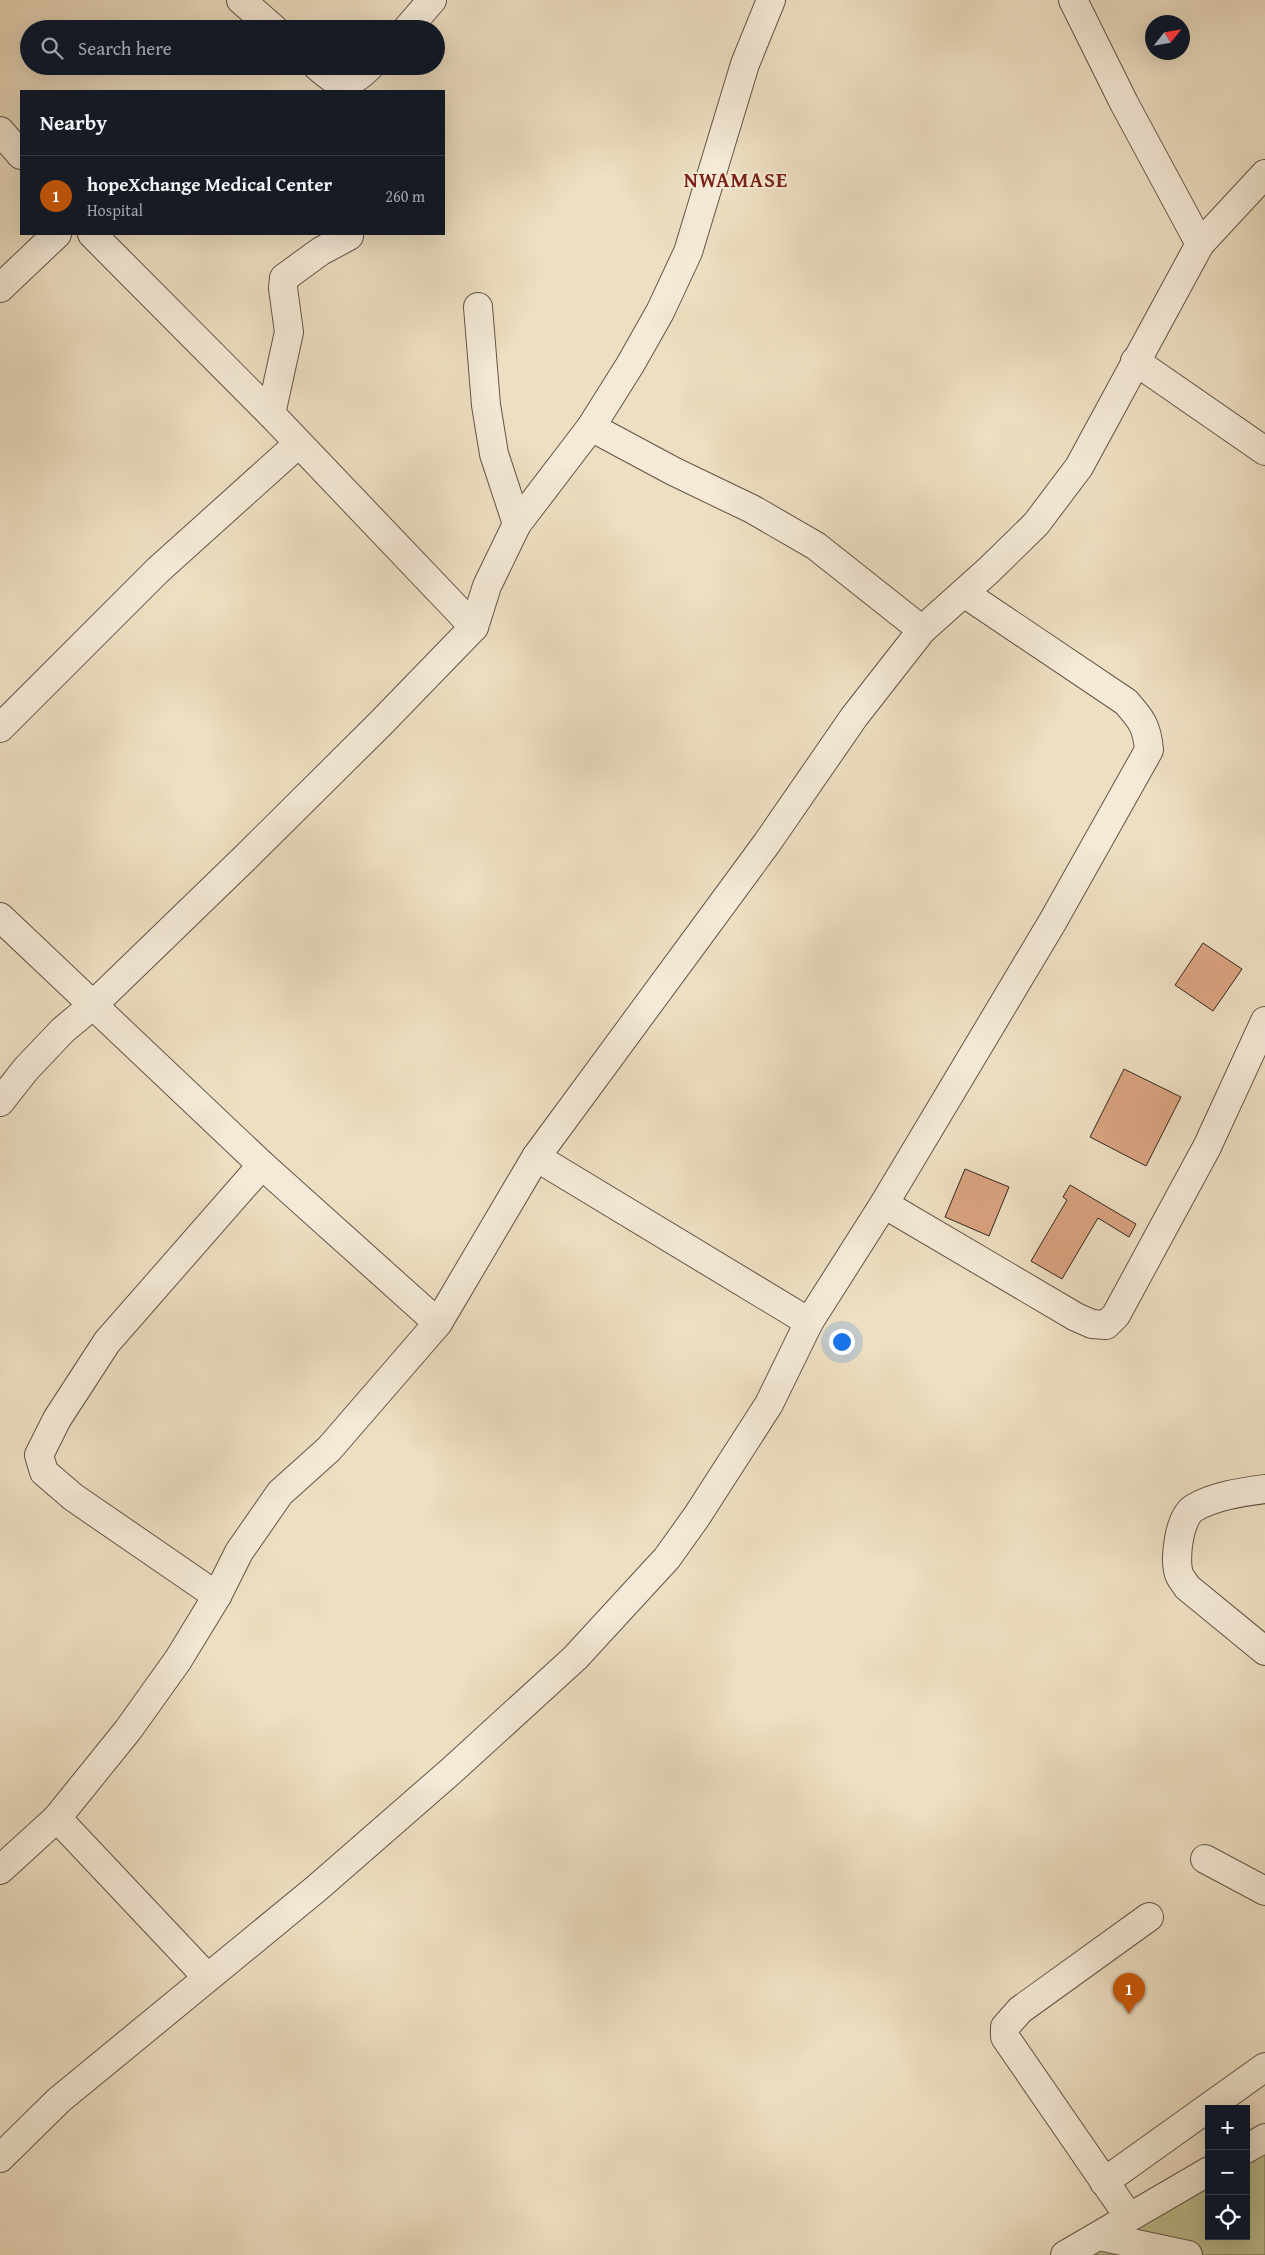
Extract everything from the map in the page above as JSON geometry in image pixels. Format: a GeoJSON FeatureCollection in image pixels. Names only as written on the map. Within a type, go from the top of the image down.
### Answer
{"type":"FeatureCollection","features":[{"type":"Feature","properties":{"kind":"street"},"geometry":{"type":"LineString","coordinates":[[241,0],[264,20]]}},
{"type":"Feature","properties":{"kind":"street"},"geometry":{"type":"LineString","coordinates":[[415,20],[432,0]]}},
{"type":"Feature","properties":{"kind":"street"},"geometry":{"type":"LineString","coordinates":[[0,1102],[26,1069],[63,1030],[92,1006],[255,848],[381,723],[474,627],[487,586],[517,524],[591,427],[660,312],[688,252],[744,64],[771,0]]}},
{"type":"Feature","properties":{"kind":"street"},"geometry":{"type":"LineString","coordinates":[[1072,0],[1200,244]]}},
{"type":"Feature","properties":{"kind":"street"},"geometry":{"type":"LineString","coordinates":[[327,75],[340,82],[351,82],[359,75]]}},
{"type":"Feature","properties":{"kind":"street"},"geometry":{"type":"LineString","coordinates":[[0,131],[20,154]]}},
{"type":"Feature","properties":{"kind":"street"},"geometry":{"type":"LineString","coordinates":[[0,1870],[57,1818],[128,1730],[178,1660],[217,1596],[239,1552],[280,1493],[329,1449],[438,1322],[536,1157],[767,843],[854,717],[922,630],[964,593],[1036,524],[1079,467],[1200,244],[1265,174]]}},
{"type":"Feature","properties":{"kind":"street"},"geometry":{"type":"LineString","coordinates":[[0,288],[56,235]]}},
{"type":"Feature","properties":{"kind":"street"},"geometry":{"type":"LineString","coordinates":[[93,235],[271,414],[474,627]]}},
{"type":"Feature","properties":{"kind":"street"},"geometry":{"type":"LineString","coordinates":[[271,414],[289,332],[282,288],[284,278],[321,251],[349,236]]}},
{"type":"Feature","properties":{"kind":"street"},"geometry":{"type":"LineString","coordinates":[[478,307],[486,405],[494,454],[517,524]]}},
{"type":"Feature","properties":{"kind":"street"},"geometry":{"type":"LineString","coordinates":[[1135,361],[1265,451]]}},
{"type":"Feature","properties":{"kind":"street"},"geometry":{"type":"LineString","coordinates":[[591,427],[673,471],[752,509],[816,546],[922,630]]}},
{"type":"Feature","properties":{"kind":"street"},"geometry":{"type":"LineString","coordinates":[[0,728],[158,570],[298,444]]}},
{"type":"Feature","properties":{"kind":"street"},"geometry":{"type":"LineString","coordinates":[[0,2158],[59,2100],[317,1888],[450,1772],[575,1658],[667,1558],[697,1516],[769,1404],[809,1322],[884,1204],[1048,930],[1149,750],[1148,732],[1139,716],[1126,702],[964,593]]}},
{"type":"Feature","properties":{"kind":"street"},"geometry":{"type":"LineString","coordinates":[[0,917],[262,1165],[438,1322]]}},
{"type":"Feature","properties":{"kind":"street"},"geometry":{"type":"LineString","coordinates":[[884,1204],[1076,1317],[1092,1324],[1106,1325],[1116,1315],[1207,1148],[1265,1021]]}},
{"type":"Feature","properties":{"kind":"street"},"geometry":{"type":"LineString","coordinates":[[536,1157],[809,1322]]}},
{"type":"Feature","properties":{"kind":"street"},"geometry":{"type":"LineString","coordinates":[[217,1596],[73,1497],[44,1472],[39,1455],[57,1419],[107,1342],[262,1165]]}},
{"type":"Feature","properties":{"kind":"street"},"geometry":{"type":"LineString","coordinates":[[1265,1489],[1219,1498],[1192,1509],[1184,1523],[1176,1551],[1179,1574],[1187,1587],[1265,1651]]}},
{"type":"Feature","properties":{"kind":"street"},"geometry":{"type":"LineString","coordinates":[[57,1818],[207,1977]]}},
{"type":"Feature","properties":{"kind":"street"},"geometry":{"type":"LineString","coordinates":[[1206,1859],[1265,1891]]}},
{"type":"Feature","properties":{"kind":"street"},"geometry":{"type":"LineString","coordinates":[[1129,2217],[1005,2037],[1005,2027],[1020,2010],[1149,1917]]}},
{"type":"Feature","properties":{"kind":"street"},"geometry":{"type":"LineString","coordinates":[[1104,2182],[1265,2067]]}},
{"type":"Feature","properties":{"kind":"street"},"geometry":{"type":"LineString","coordinates":[[1250,2147],[1265,2138]]}},
{"type":"Feature","properties":{"kind":"street"},"geometry":{"type":"LineString","coordinates":[[1065,2255],[1205,2173]]}},
{"type":"Feature","properties":{"kind":"street"},"geometry":{"type":"LineString","coordinates":[[1099,2236],[1188,2255]]}},
{"type":"Feature","properties":{"kind":"green space"},"geometry":{"type":"Polygon","coordinates":[[[1265,2139],[1265,2255],[1090,2255],[1205,2176],[1205,2240],[1250,2240],[1250,2148],[1265,2139]]]}},
{"type":"Feature","properties":{"kind":"building"},"geometry":{"type":"Polygon","coordinates":[[[1203,943],[1242,969],[1213,1011],[1175,985],[1203,943]]]}},
{"type":"Feature","properties":{"kind":"building"},"geometry":{"type":"Polygon","coordinates":[[[1124,1069],[1181,1097],[1146,1166],[1090,1137],[1124,1069]]]}},
{"type":"Feature","properties":{"kind":"building"},"geometry":{"type":"Polygon","coordinates":[[[965,1169],[1009,1187],[989,1236],[945,1217],[965,1169]]]}},
{"type":"Feature","properties":{"kind":"building"},"geometry":{"type":"Polygon","coordinates":[[[1070,1185],[1136,1224],[1129,1237],[1098,1218],[1062,1279],[1031,1261],[1067,1200],[1063,1197],[1070,1185]]]}},
{"type":"Feature","properties":{"kind":"place","name":"hopeXchange Medical Center"},"geometry":{"type":"Point","coordinates":[1129,2014]}},
{"type":"Feature","properties":{"kind":"district","name":"NWAMASE"},"geometry":{"type":"Point","coordinates":[736,180]}}]}
